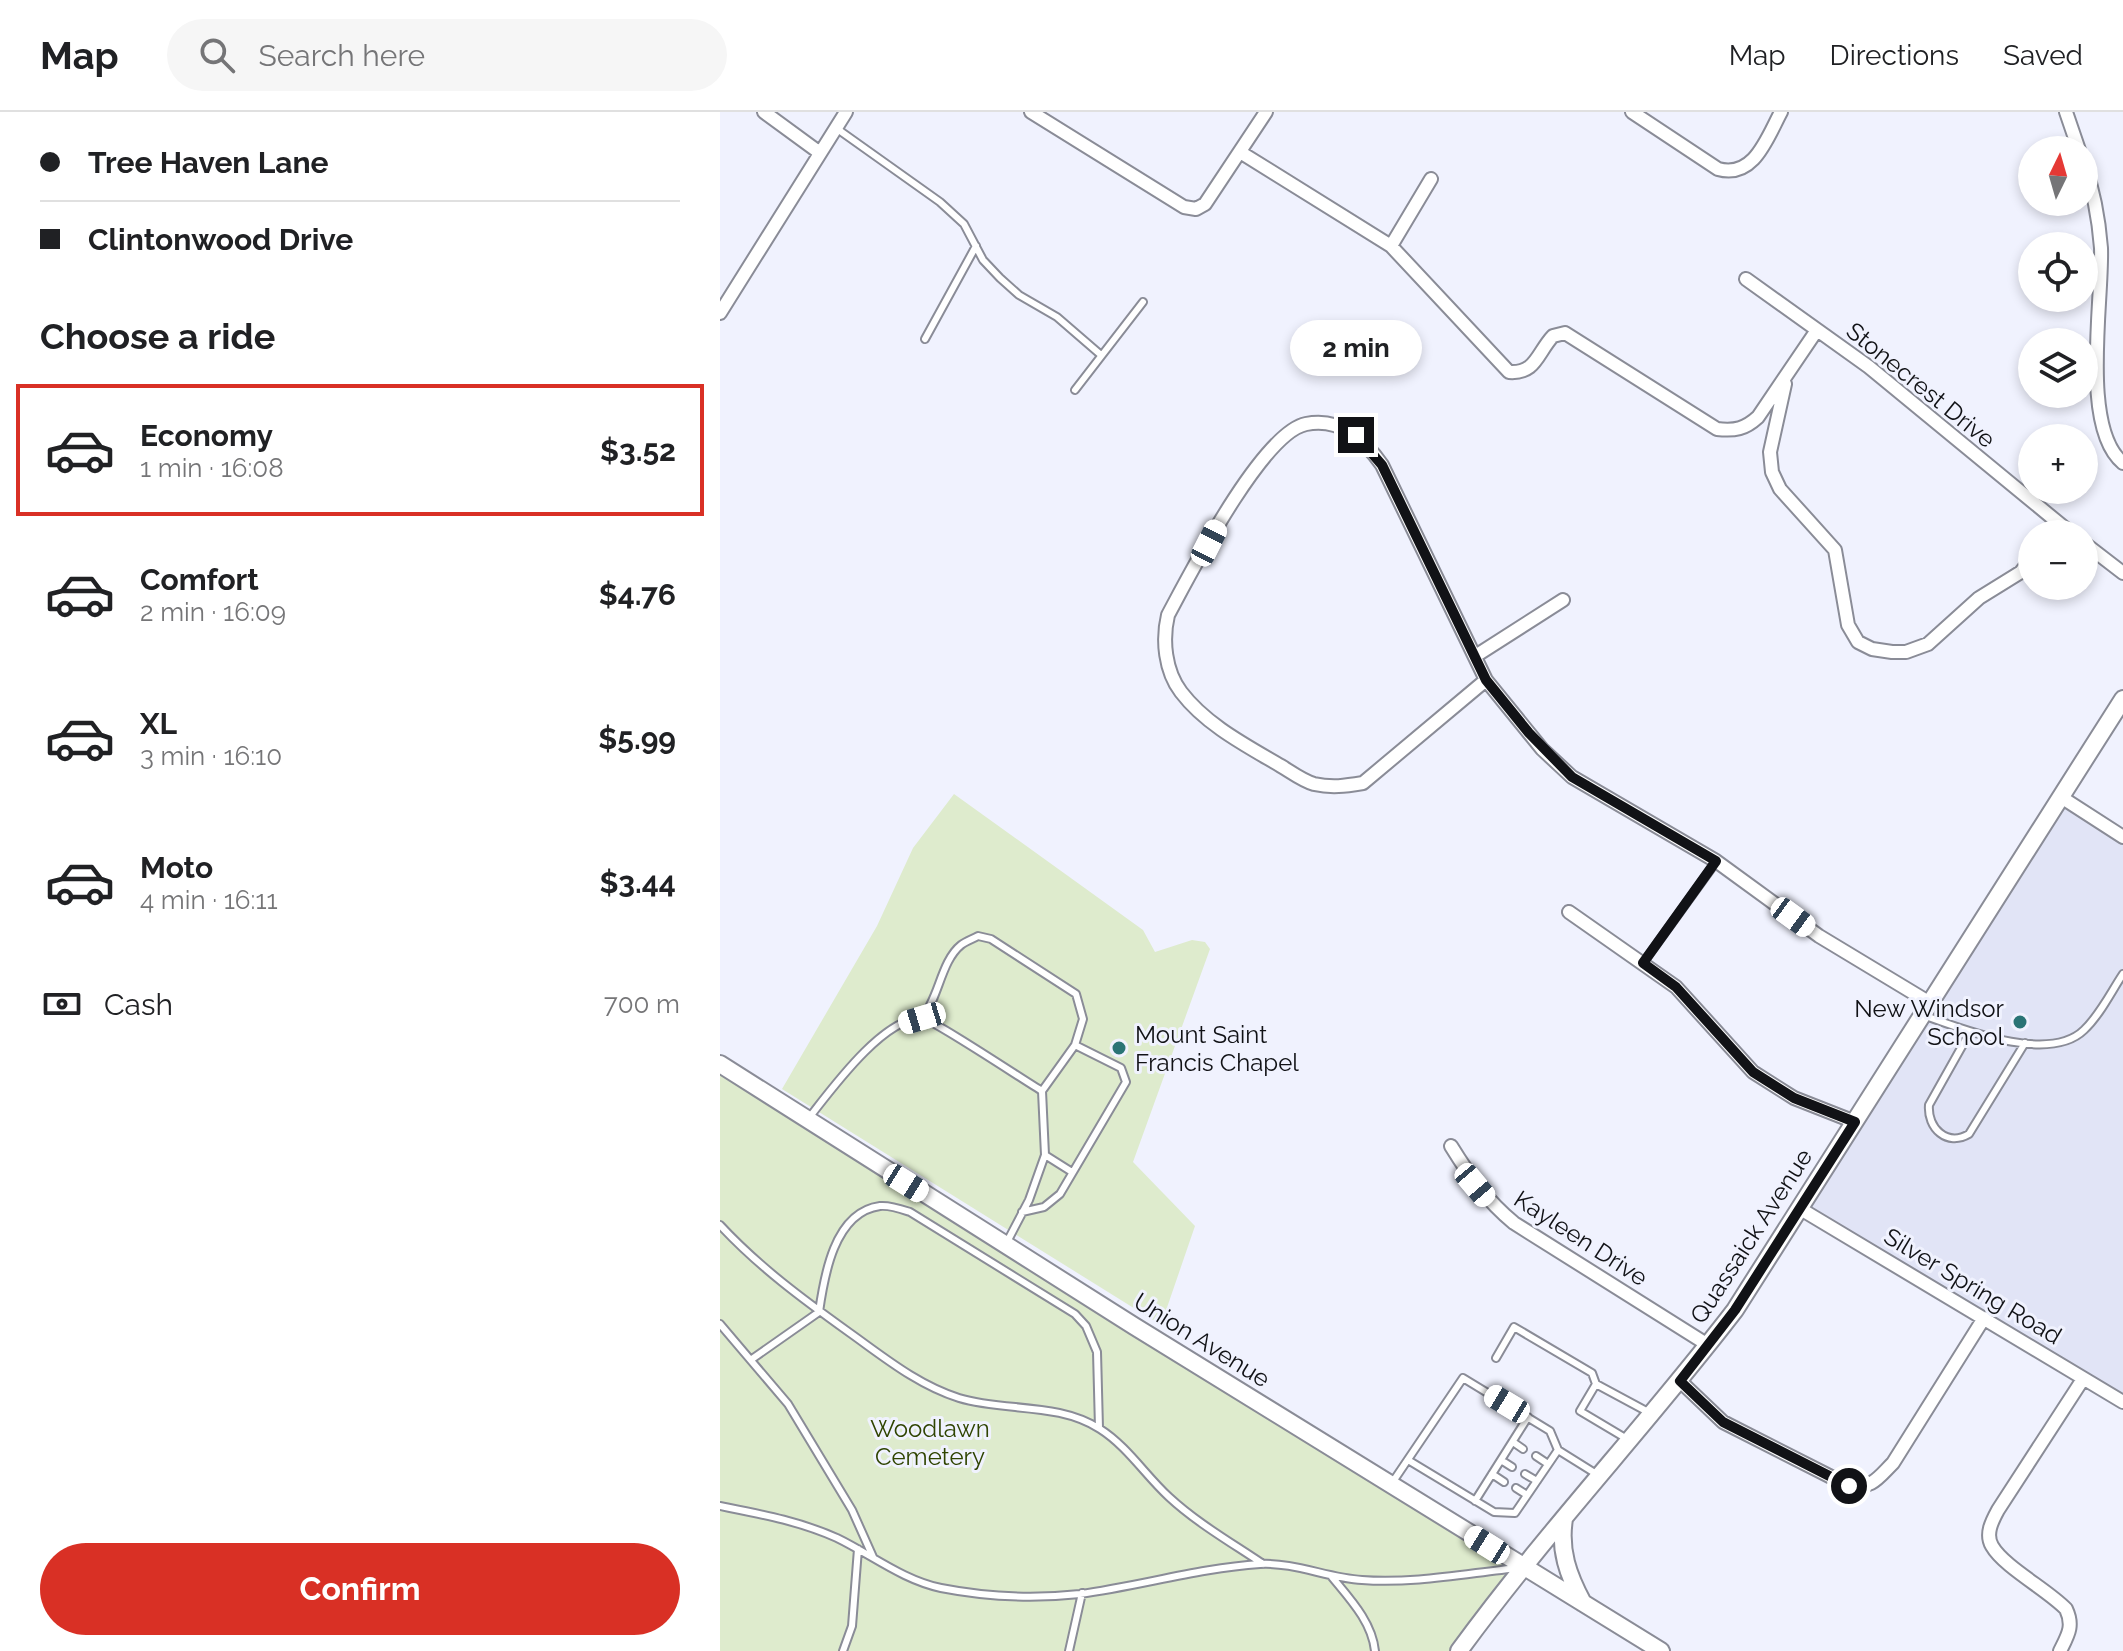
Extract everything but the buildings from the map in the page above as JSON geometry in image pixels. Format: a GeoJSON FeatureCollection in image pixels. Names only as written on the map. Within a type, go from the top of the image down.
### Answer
{"type":"FeatureCollection","features":[{"type":"Feature","properties":{"kind":"main road","name":"Quassaick Avenue"},"geometry":{"type":"LineString","coordinates":[[1459,1651],[1598,1475],[1680,1381],[1735,1310],[2123,699]]}},
{"type":"Feature","properties":{"kind":"main road","name":"Union Avenue"},"geometry":{"type":"LineString","coordinates":[[720,1064],[1005,1246],[1661,1651]]}},
{"type":"Feature","properties":{"kind":"main road"},"geometry":{"type":"LineString","coordinates":[[1564,1519],[1564,1559],[1572,1583],[1584,1604]]}},
{"type":"Feature","properties":{"kind":"street"},"geometry":{"type":"LineString","coordinates":[[764,112],[820,153]]}},
{"type":"Feature","properties":{"kind":"street"},"geometry":{"type":"LineString","coordinates":[[720,313],[846,112]]}},
{"type":"Feature","properties":{"kind":"street"},"geometry":{"type":"LineString","coordinates":[[1031,112],[1184,207],[1196,209],[1205,204],[1266,112]]}},
{"type":"Feature","properties":{"kind":"street"},"geometry":{"type":"LineString","coordinates":[[1632,112],[1722,170],[1743,169],[1756,157],[1781,112]]}},
{"type":"Feature","properties":{"kind":"street"},"geometry":{"type":"LineString","coordinates":[[2066,112],[2074,136]]}},
{"type":"Feature","properties":{"kind":"street","name":"Stonecrest Drive"},"geometry":{"type":"LineString","coordinates":[[1240,152],[1391,246],[1509,372],[1522,373],[1553,336],[1565,333],[1717,429],[1731,431],[1747,427],[1758,417],[1817,330]]}},
{"type":"Feature","properties":{"kind":"street"},"geometry":{"type":"LineString","coordinates":[[1391,246],[1431,179]]}},
{"type":"Feature","properties":{"kind":"street"},"geometry":{"type":"LineString","coordinates":[[2095,216],[2101,247],[2096,382],[2103,424],[2115,455],[2123,463]]}},
{"type":"Feature","properties":{"kind":"street","name":"Stonecrest Drive"},"geometry":{"type":"LineString","coordinates":[[1746,279],[1869,367],[2055,520]]}},
{"type":"Feature","properties":{"kind":"street"},"geometry":{"type":"LineString","coordinates":[[1786,377],[1770,452],[1772,472],[1780,489],[1835,550],[1848,625],[1858,642],[1872,649],[1892,652],[1906,652],[1928,644],[1979,598],[2018,574]]}},
{"type":"Feature","properties":{"kind":"street"},"geometry":{"type":"LineString","coordinates":[[1486,680],[1363,783],[1338,788],[1311,783],[1211,721],[1180,692],[1168,663],[1164,632],[1168,615],[1219,523],[1279,440],[1306,424],[1336,424],[1356,435],[1382,465],[1477,655],[1486,680],[1542,749],[1572,777],[1716,861],[1926,1009]]}},
{"type":"Feature","properties":{"kind":"street"},"geometry":{"type":"LineString","coordinates":[[2098,554],[2123,573]]}},
{"type":"Feature","properties":{"kind":"street"},"geometry":{"type":"LineString","coordinates":[[1477,655],[1563,600]]}},
{"type":"Feature","properties":{"kind":"street"},"geometry":{"type":"LineString","coordinates":[[2061,797],[2123,837]]}},
{"type":"Feature","properties":{"kind":"street"},"geometry":{"type":"LineString","coordinates":[[1569,912],[1676,987],[1753,1072],[1794,1098],[1855,1122]]}},
{"type":"Feature","properties":{"kind":"street","name":"Kayleen Drive"},"geometry":{"type":"LineString","coordinates":[[1451,1146],[1475,1185],[1492,1205],[1514,1223],[1708,1345]]}},
{"type":"Feature","properties":{"kind":"street","name":"Silver Spring Road"},"geometry":{"type":"LineString","coordinates":[[1799,1208],[2123,1402]]}},
{"type":"Feature","properties":{"kind":"street"},"geometry":{"type":"LineString","coordinates":[[1680,1381],[1723,1422],[1849,1486],[1864,1487],[1874,1483],[1893,1463],[1984,1318]]}},
{"type":"Feature","properties":{"kind":"street"},"geometry":{"type":"LineString","coordinates":[[2060,1651],[2071,1628],[2066,1609],[2004,1559],[1992,1546],[1989,1534],[1998,1510],[2083,1379]]}},
{"type":"Feature","properties":{"kind":"lane"},"geometry":{"type":"LineString","coordinates":[[836,128],[940,202],[964,224],[983,260],[1000,278],[1019,295],[1057,317],[1101,355]]}},
{"type":"Feature","properties":{"kind":"lane"},"geometry":{"type":"LineString","coordinates":[[925,339],[976,246]]}},
{"type":"Feature","properties":{"kind":"lane"},"geometry":{"type":"LineString","coordinates":[[1075,390],[1143,302]]}},
{"type":"Feature","properties":{"kind":"lane"},"geometry":{"type":"LineString","coordinates":[[1643,963],[1716,861]]}},
{"type":"Feature","properties":{"kind":"lane"},"geometry":{"type":"LineString","coordinates":[[922,1018],[931,1007],[943,975],[959,946],[978,936],[991,939],[1076,994],[1083,1019],[1075,1045],[1042,1091],[1045,1155],[1005,1246]]}},
{"type":"Feature","properties":{"kind":"lane"},"geometry":{"type":"LineString","coordinates":[[1926,1009],[1970,1032],[2052,1046],[2083,1032],[2123,974]]}},
{"type":"Feature","properties":{"kind":"lane"},"geometry":{"type":"LineString","coordinates":[[807,1121],[859,1057],[900,1024],[922,1018],[936,1022],[1042,1091]]}},
{"type":"Feature","properties":{"kind":"lane"},"geometry":{"type":"LineString","coordinates":[[1970,1032],[1929,1105],[1928,1114],[1933,1124],[1940,1134],[1949,1138],[1960,1139],[1969,1134],[2025,1043]]}},
{"type":"Feature","properties":{"kind":"lane"},"geometry":{"type":"LineString","coordinates":[[1022,1212],[1044,1207],[1060,1194],[1126,1082],[1121,1068],[1075,1045]]}},
{"type":"Feature","properties":{"kind":"lane"},"geometry":{"type":"LineString","coordinates":[[1045,1155],[1072,1172]]}},
{"type":"Feature","properties":{"kind":"lane"},"geometry":{"type":"LineString","coordinates":[[752,1359],[819,1312],[830,1255],[848,1226],[864,1211],[879,1206],[894,1207],[910,1212],[1075,1314],[1086,1326],[1097,1352],[1099,1428]]}},
{"type":"Feature","properties":{"kind":"lane"},"geometry":{"type":"LineString","coordinates":[[720,1225],[766,1269],[819,1312],[897,1367],[947,1394],[984,1403],[1052,1412],[1099,1428],[1120,1445],[1171,1499],[1263,1564]]}},
{"type":"Feature","properties":{"kind":"lane"},"geometry":{"type":"LineString","coordinates":[[720,1324],[788,1404],[852,1510],[873,1557]]}},
{"type":"Feature","properties":{"kind":"lane"},"geometry":{"type":"LineString","coordinates":[[1496,1358],[1514,1327],[1592,1373],[1596,1384],[1651,1414]]}},
{"type":"Feature","properties":{"kind":"lane"},"geometry":{"type":"LineString","coordinates":[[1390,1485],[1463,1378],[1550,1431],[1558,1450],[1598,1475]]}},
{"type":"Feature","properties":{"kind":"lane"},"geometry":{"type":"LineString","coordinates":[[1596,1384],[1580,1411],[1628,1440]]}},
{"type":"Feature","properties":{"kind":"lane"},"geometry":{"type":"LineString","coordinates":[[1475,1501],[1528,1417]]}},
{"type":"Feature","properties":{"kind":"lane"},"geometry":{"type":"LineString","coordinates":[[1513,1442],[1523,1449]]}},
{"type":"Feature","properties":{"kind":"lane"},"geometry":{"type":"LineString","coordinates":[[1408,1460],[1494,1512],[1515,1513],[1558,1450]]}},
{"type":"Feature","properties":{"kind":"lane"},"geometry":{"type":"LineString","coordinates":[[1536,1456],[1548,1464]]}},
{"type":"Feature","properties":{"kind":"lane"},"geometry":{"type":"LineString","coordinates":[[1501,1460],[1512,1467]]}},
{"type":"Feature","properties":{"kind":"lane"},"geometry":{"type":"LineString","coordinates":[[1492,1474],[1504,1482]]}},
{"type":"Feature","properties":{"kind":"lane"},"geometry":{"type":"LineString","coordinates":[[1525,1474],[1537,1481]]}},
{"type":"Feature","properties":{"kind":"lane"},"geometry":{"type":"LineString","coordinates":[[1516,1488],[1527,1495]]}},
{"type":"Feature","properties":{"kind":"lane"},"geometry":{"type":"LineString","coordinates":[[720,1506],[795,1522],[858,1549],[921,1583],[963,1591],[1034,1597],[1082,1593],[1263,1564],[1332,1577],[1385,1582],[1523,1568]]}},
{"type":"Feature","properties":{"kind":"lane"},"geometry":{"type":"LineString","coordinates":[[843,1651],[854,1617],[858,1549]]}},
{"type":"Feature","properties":{"kind":"lane"},"geometry":{"type":"LineString","coordinates":[[1332,1577],[1363,1616],[1374,1640],[1375,1651]]}},
{"type":"Feature","properties":{"kind":"lane"},"geometry":{"type":"LineString","coordinates":[[1069,1651],[1082,1593]]}},
{"type":"Feature","properties":{"kind":"shaded area","name":"New Windsor School"},"geometry":{"type":"Polygon","coordinates":[[[2061,797],[2123,837],[2123,1402],[1799,1208],[2061,797]]]}},
{"type":"Feature","properties":{"kind":"green space"},"geometry":{"type":"Polygon","coordinates":[[[954,794],[1143,930],[1155,952],[1192,940],[1205,942],[1210,949],[1133,1162],[1195,1226],[1161,1325],[782,1089],[877,926],[913,848],[954,794]]]}},
{"type":"Feature","properties":{"kind":"green space","name":"Woodlawn Cemetery"},"geometry":{"type":"Polygon","coordinates":[[[720,1062],[1523,1568],[1463,1651],[720,1651],[720,1062]]]}},
{"type":"Feature","properties":{"kind":"place","name":"New Windsor School"},"geometry":{"type":"Point","coordinates":[2020,1022]}},
{"type":"Feature","properties":{"kind":"place","name":"Mount Saint Francis Chapel"},"geometry":{"type":"Point","coordinates":[1119,1048]}},
{"type":"Feature","properties":{"kind":"route"},"geometry":{"type":"LineString","coordinates":[[1356,435],[1382,465],[1477,655],[1486,680],[1542,749],[1572,777],[1716,861],[1643,963],[1676,987],[1753,1072],[1794,1098],[1855,1122],[1735,1310],[1680,1381],[1723,1422],[1849,1486]]}}]}
